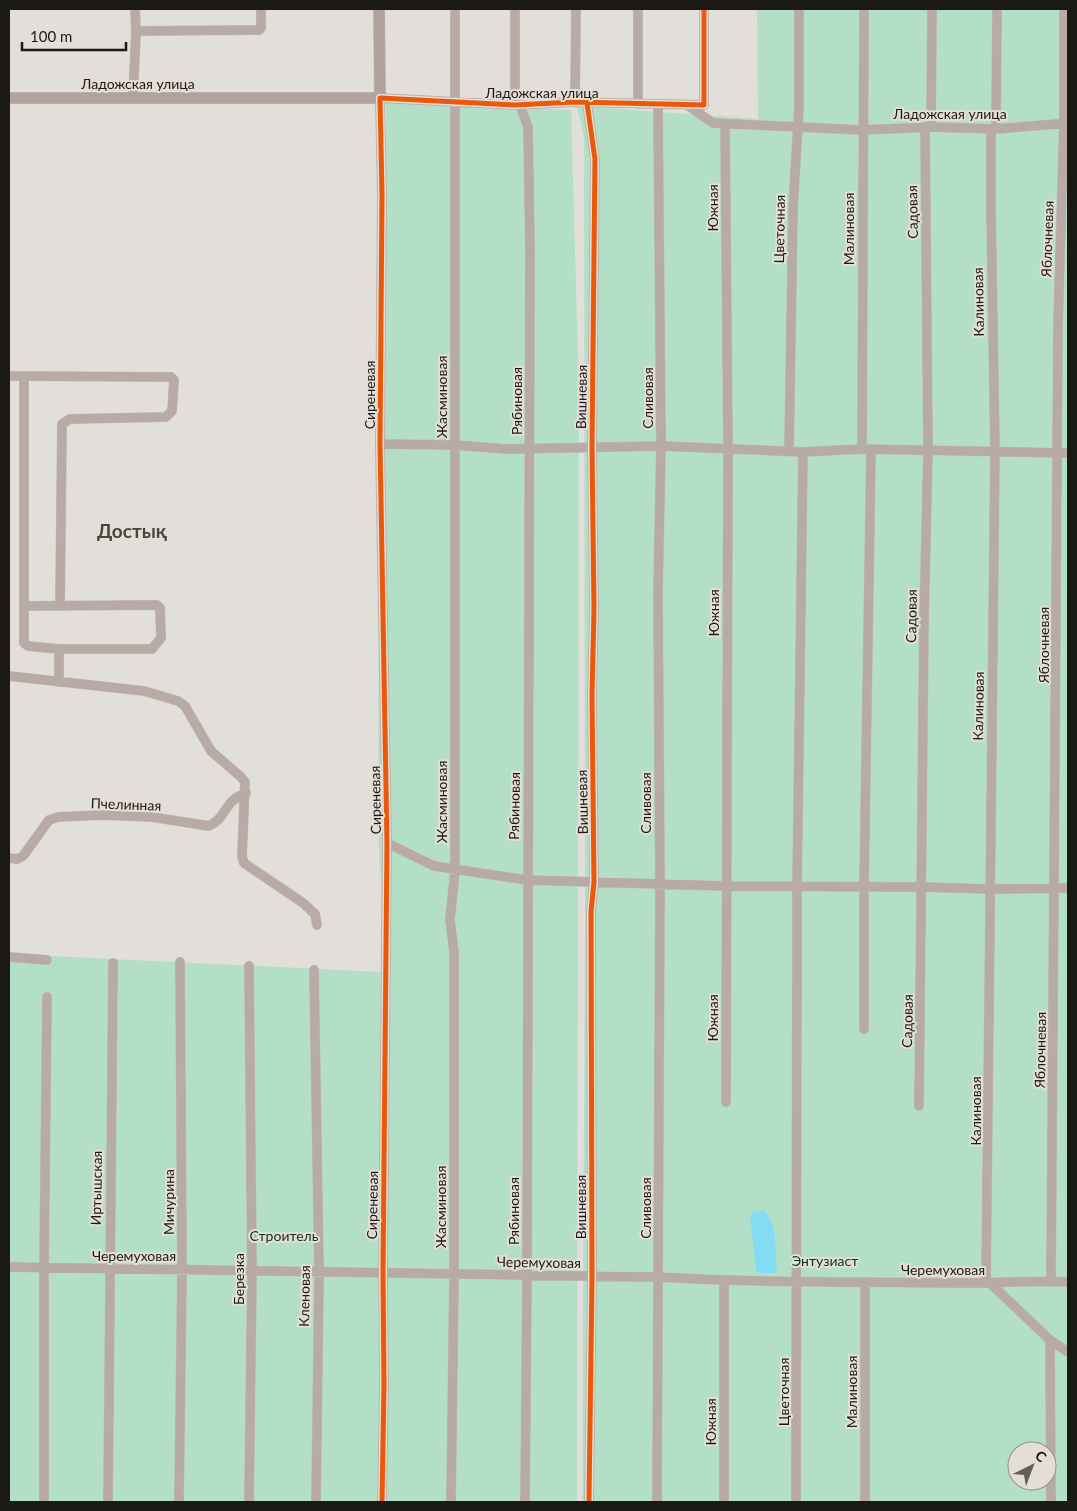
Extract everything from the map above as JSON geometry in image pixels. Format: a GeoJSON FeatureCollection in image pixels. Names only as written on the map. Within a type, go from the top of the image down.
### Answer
{"type":"FeatureCollection","features":[{"type":"Feature","properties":{"kind":"main road"},"geometry":{"type":"LineString","coordinates":[[379,9],[380,98]]}},
{"type":"Feature","properties":{"kind":"main road","name":"Ладожская улица"},"geometry":{"type":"LineString","coordinates":[[9,98],[380,98]]}},
{"type":"Feature","properties":{"kind":"street"},"geometry":{"type":"LineString","coordinates":[[133,98],[136,32],[135,9]]}},
{"type":"Feature","properties":{"kind":"street"},"geometry":{"type":"LineString","coordinates":[[136,32],[260,30],[262,9]]}},
{"type":"Feature","properties":{"kind":"street","name":"Жасминовая"},"geometry":{"type":"LineString","coordinates":[[451,1502],[454,1274],[454,962],[450,920],[455,870],[455,9]]}},
{"type":"Feature","properties":{"kind":"street","name":"Рябиновая"},"geometry":{"type":"LineString","coordinates":[[515,9],[518,108],[528,127],[530,250],[527,1275],[524,1502]]}},
{"type":"Feature","properties":{"kind":"street"},"geometry":{"type":"LineString","coordinates":[[575,102],[576,9]]}},
{"type":"Feature","properties":{"kind":"street"},"geometry":{"type":"LineString","coordinates":[[638,9],[638,104]]}},
{"type":"Feature","properties":{"kind":"street","name":"Ладожская улица"},"geometry":{"type":"LineString","coordinates":[[380,98],[518,108],[575,102],[704,105],[704,9]]}},
{"type":"Feature","properties":{"kind":"street","name":"Цветочная"},"geometry":{"type":"LineString","coordinates":[[789,451],[792,208],[799,107],[799,9]]}},
{"type":"Feature","properties":{"kind":"street","name":"Малиновая"},"geometry":{"type":"LineString","coordinates":[[864,9],[862,130],[866,449],[864,1029]]}},
{"type":"Feature","properties":{"kind":"street","name":"Садовая"},"geometry":{"type":"LineString","coordinates":[[919,1106],[924,619],[928,450],[928,127],[932,9]]}},
{"type":"Feature","properties":{"kind":"street","name":"Калиновая"},"geometry":{"type":"LineString","coordinates":[[988,1283],[989,889],[995,450],[990,210],[997,9]]}},
{"type":"Feature","properties":{"kind":"street","name":"Яблочневая"},"geometry":{"type":"LineString","coordinates":[[1051,1281],[1058,326],[1066,123],[1064,9]]}},
{"type":"Feature","properties":{"kind":"street","name":"Сиреневая"},"geometry":{"type":"LineString","coordinates":[[380,98],[382,195],[380,444],[387,844],[382,1502]]}},
{"type":"Feature","properties":{"kind":"street","name":"Вишневая"},"geometry":{"type":"LineString","coordinates":[[587,102],[595,159],[592,448],[594,882],[591,912],[592,1276],[589,1502]]}},
{"type":"Feature","properties":{"kind":"street","name":"Сливовая"},"geometry":{"type":"LineString","coordinates":[[657,1502],[660,885],[658,592],[661,446],[658,105]]}},
{"type":"Feature","properties":{"kind":"street","name":"Ладожская улица"},"geometry":{"type":"LineString","coordinates":[[687,105],[713,123],[725,124],[862,130],[928,127],[994,129],[1066,123]]}},
{"type":"Feature","properties":{"kind":"street","name":"Южная"},"geometry":{"type":"LineString","coordinates":[[725,124],[728,448],[726,1102]]}},
{"type":"Feature","properties":{"kind":"street"},"geometry":{"type":"LineString","coordinates":[[9,376],[171,378],[174,380],[172,411],[166,417],[70,418],[62,424],[60,606]]}},
{"type":"Feature","properties":{"kind":"street"},"geometry":{"type":"LineString","coordinates":[[24,376],[24,606],[24,643],[28,646],[59,649],[152,649],[161,638],[160,608],[157,605],[24,606]]}},
{"type":"Feature","properties":{"kind":"street"},"geometry":{"type":"LineString","coordinates":[[380,444],[530,449],[661,446],[802,452],[866,449],[995,450],[1068,453]]}},
{"type":"Feature","properties":{"kind":"street","name":"Цветочная"},"geometry":{"type":"LineString","coordinates":[[796,1502],[797,887],[802,452]]}},
{"type":"Feature","properties":{"kind":"street"},"geometry":{"type":"LineString","coordinates":[[59,649],[59,682]]}},
{"type":"Feature","properties":{"kind":"street"},"geometry":{"type":"LineString","coordinates":[[9,676],[144,691],[178,701],[188,711],[211,751],[245,782],[242,857],[244,863],[303,903],[315,914],[317,925]]}},
{"type":"Feature","properties":{"kind":"street","name":"Пчелинная"},"geometry":{"type":"LineString","coordinates":[[9,858],[17,859],[23,856],[49,820],[58,817],[102,815],[152,817],[198,826],[209,826],[216,823],[233,799],[246,793]]}},
{"type":"Feature","properties":{"kind":"street"},"geometry":{"type":"LineString","coordinates":[[387,844],[434,866],[527,880],[726,886],[1068,888]]}},
{"type":"Feature","properties":{"kind":"street"},"geometry":{"type":"LineString","coordinates":[[9,957],[48,960]]}},
{"type":"Feature","properties":{"kind":"street","name":"Мичурина"},"geometry":{"type":"LineString","coordinates":[[180,962],[182,1269],[180,1502]]}},
{"type":"Feature","properties":{"kind":"street","name":"Иртышская"},"geometry":{"type":"LineString","coordinates":[[108,1502],[112,963]]}},
{"type":"Feature","properties":{"kind":"street","name":"Березка"},"geometry":{"type":"LineString","coordinates":[[249,966],[252,1271],[249,1502]]}},
{"type":"Feature","properties":{"kind":"street","name":"Кленовая"},"geometry":{"type":"LineString","coordinates":[[314,970],[319,1273],[316,1502]]}},
{"type":"Feature","properties":{"kind":"street"},"geometry":{"type":"LineString","coordinates":[[44,1502],[47,997]]}},
{"type":"Feature","properties":{"kind":"street","name":"Черемуховая"},"geometry":{"type":"LineString","coordinates":[[9,1267],[658,1277],[724,1281],[1068,1282]]}},
{"type":"Feature","properties":{"kind":"street","name":"Южная"},"geometry":{"type":"LineString","coordinates":[[724,1281],[724,1502]]}},
{"type":"Feature","properties":{"kind":"street","name":"Малиновая"},"geometry":{"type":"LineString","coordinates":[[865,1282],[865,1502]]}},
{"type":"Feature","properties":{"kind":"street"},"geometry":{"type":"LineString","coordinates":[[988,1283],[1050,1340],[1068,1352]]}},
{"type":"Feature","properties":{"kind":"street"},"geometry":{"type":"LineString","coordinates":[[1050,1340],[1051,1502]]}},
{"type":"Feature","properties":{"kind":"green space","name":"Энтузиаст"},"geometry":{"type":"Polygon","coordinates":[[[757,9],[1068,9],[1068,1502],[582,1502],[585,915],[584,137],[577,106],[758,119],[757,9]]]}},
{"type":"Feature","properties":{"kind":"green space","name":"Строитель"},"geometry":{"type":"Polygon","coordinates":[[[386,103],[571,110],[579,391],[577,1502],[9,1502],[9,954],[382,972],[378,829],[380,444],[385,366],[386,103]]]}},
{"type":"Feature","properties":{"kind":"water"},"geometry":{"type":"Polygon","coordinates":[[[763,1210],[768,1214],[773,1228],[777,1268],[775,1273],[759,1273],[756,1271],[750,1216],[753,1212],[763,1210]]]}},
{"type":"Feature","properties":{"kind":"cycle path"},"geometry":{"type":"LineString","coordinates":[[382,1502],[387,843],[380,444],[382,195],[380,98],[515,105],[575,102],[704,105],[704,9]]}},
{"type":"Feature","properties":{"kind":"cycle path"},"geometry":{"type":"LineString","coordinates":[[587,103],[595,159],[592,448],[594,882],[591,912],[592,1277],[589,1502]]}},
{"type":"Feature","properties":{"kind":"district","name":"Достық"},"geometry":{"type":"Point","coordinates":[132,530]}}]}
